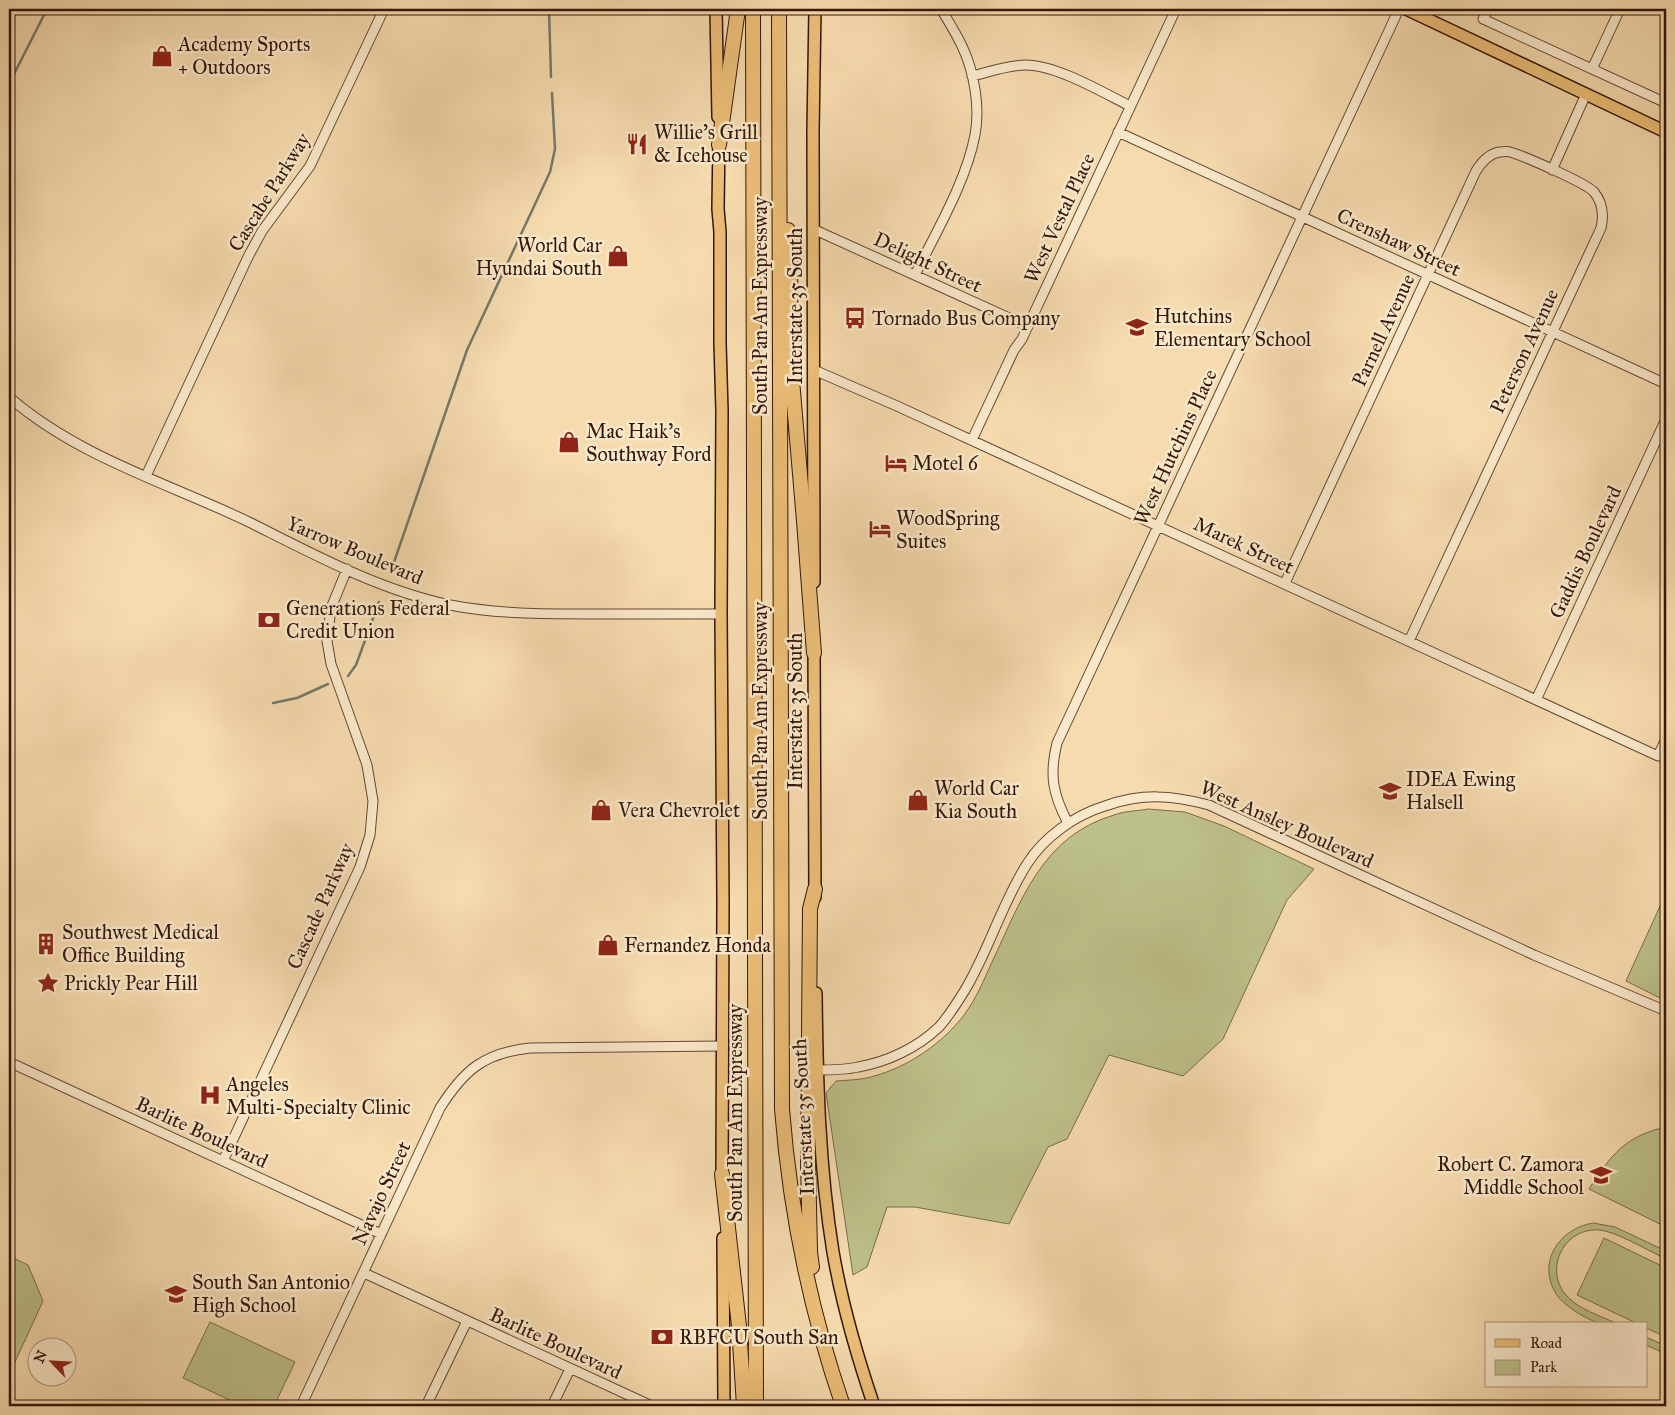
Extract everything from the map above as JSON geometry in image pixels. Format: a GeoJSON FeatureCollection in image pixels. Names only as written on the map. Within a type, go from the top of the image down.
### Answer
{"type":"FeatureCollection","features":[{"type":"Feature","properties":{"kind":"highway"},"geometry":{"type":"LineString","coordinates":[[719,145],[738,9]]}},
{"type":"Feature","properties":{"kind":"highway","name":"South Pan Am Expressway"},"geometry":{"type":"LineString","coordinates":[[753,9],[756,1406]]}},
{"type":"Feature","properties":{"kind":"highway","name":"South Pan Am Expressway"},"geometry":{"type":"LineString","coordinates":[[779,9],[782,1109],[788,1174],[808,1287],[843,1406]]}},
{"type":"Feature","properties":{"kind":"highway"},"geometry":{"type":"LineString","coordinates":[[780,160],[790,250],[791,368],[814,653]]}},
{"type":"Feature","properties":{"kind":"highway"},"geometry":{"type":"LineString","coordinates":[[815,889],[810,909],[808,1160],[810,1252],[823,1342]]}},
{"type":"Feature","properties":{"kind":"highway"},"geometry":{"type":"LineString","coordinates":[[722,1174],[739,1326],[744,1406]]}},
{"type":"Feature","properties":{"kind":"main road"},"geometry":{"type":"LineString","coordinates":[[716,9],[722,410],[722,1174],[724,1406]]}},
{"type":"Feature","properties":{"kind":"main road","name":"Interstate 35 South"},"geometry":{"type":"LineString","coordinates":[[815,9],[813,229],[817,1070],[823,1170],[833,1252],[842,1298],[858,1360],[874,1406]]}},
{"type":"Feature","properties":{"kind":"main road"},"geometry":{"type":"LineString","coordinates":[[1406,9],[1666,132]]}},
{"type":"Feature","properties":{"kind":"street","name":"Cascabe Parkway"},"geometry":{"type":"LineString","coordinates":[[146,476],[248,257],[262,231],[310,166],[384,9]]}},
{"type":"Feature","properties":{"kind":"street"},"geometry":{"type":"LineString","coordinates":[[915,275],[969,159],[975,134],[976,97],[972,76],[966,54],[941,9]]}},
{"type":"Feature","properties":{"kind":"street","name":"West Vestal Place"},"geometry":{"type":"LineString","coordinates":[[972,440],[1176,9]]}},
{"type":"Feature","properties":{"kind":"street","name":"West Hutchins Place"},"geometry":{"type":"LineString","coordinates":[[1068,823],[1060,808],[1054,786],[1053,760],[1057,743],[1399,9]]}},
{"type":"Feature","properties":{"kind":"street"},"geometry":{"type":"LineString","coordinates":[[1488,9],[1483,19],[1666,104]]}},
{"type":"Feature","properties":{"kind":"street"},"geometry":{"type":"LineString","coordinates":[[1592,69],[1620,9]]}},
{"type":"Feature","properties":{"kind":"street"},"geometry":{"type":"LineString","coordinates":[[972,76],[1023,65],[1039,66],[1055,70],[1130,106]]}},
{"type":"Feature","properties":{"kind":"street"},"geometry":{"type":"LineString","coordinates":[[1552,170],[1586,94]]}},
{"type":"Feature","properties":{"kind":"street","name":"Crenshaw Street"},"geometry":{"type":"LineString","coordinates":[[1118,132],[1666,384]]}},
{"type":"Feature","properties":{"kind":"street","name":"Parnell Avenue"},"geometry":{"type":"LineString","coordinates":[[1284,583],[1476,171],[1493,154],[1508,152],[1552,170]]}},
{"type":"Feature","properties":{"kind":"street","name":"Peterson Avenue"},"geometry":{"type":"LineString","coordinates":[[1409,641],[1601,228],[1603,212],[1600,200],[1593,191],[1552,170]]}},
{"type":"Feature","properties":{"kind":"street","name":"Delight Street"},"geometry":{"type":"LineString","coordinates":[[813,229],[1027,326]]}},
{"type":"Feature","properties":{"kind":"street","name":"Marek Street"},"geometry":{"type":"LineString","coordinates":[[814,370],[1158,525],[1658,756],[1666,738]]}},
{"type":"Feature","properties":{"kind":"street","name":"Yarrow Boulevard"},"geometry":{"type":"LineString","coordinates":[[9,398],[40,422],[72,441],[248,522],[282,540],[386,586],[413,595],[450,605],[492,611],[542,614],[721,614]]}},
{"type":"Feature","properties":{"kind":"street","name":"Gaddis Boulevard"},"geometry":{"type":"LineString","coordinates":[[1536,700],[1666,419]]}},
{"type":"Feature","properties":{"kind":"street","name":"Cascade Parkway"},"geometry":{"type":"LineString","coordinates":[[223,1161],[360,867],[370,835],[373,801],[368,765],[331,664],[327,641],[331,608],[348,569]]}},
{"type":"Feature","properties":{"kind":"street","name":"West Ansley Boulevard"},"geometry":{"type":"LineString","coordinates":[[817,1070],[857,1068],[879,1062],[903,1052],[939,1026],[956,1005],[973,976],[1015,885],[1028,862],[1047,840],[1068,823],[1094,809],[1142,796],[1187,799],[1209,805],[1534,955],[1666,1012]]}},
{"type":"Feature","properties":{"kind":"street","name":"Navajo Street"},"geometry":{"type":"LineString","coordinates":[[301,1406],[440,1108],[459,1080],[474,1067],[504,1053],[530,1048],[722,1046]]}},
{"type":"Feature","properties":{"kind":"street","name":"Barlite Boulevard"},"geometry":{"type":"LineString","coordinates":[[9,1062],[381,1234]]}},
{"type":"Feature","properties":{"kind":"street","name":"Barlite Boulevard"},"geometry":{"type":"LineString","coordinates":[[364,1273],[652,1406]]}},
{"type":"Feature","properties":{"kind":"street"},"geometry":{"type":"LineString","coordinates":[[426,1406],[467,1321]]}},
{"type":"Feature","properties":{"kind":"street"},"geometry":{"type":"LineString","coordinates":[[552,1406],[570,1369]]}},
{"type":"Feature","properties":{"kind":"green space"},"geometry":{"type":"Polygon","coordinates":[[[1148,809],[1185,812],[1224,826],[1314,869],[1287,900],[1223,1039],[1183,1076],[1109,1055],[1067,1139],[1048,1147],[1009,1224],[915,1207],[887,1207],[867,1267],[853,1275],[826,1093],[836,1081],[869,1077],[899,1067],[924,1053],[946,1035],[964,1015],[972,1002],[1024,894],[1051,855],[1069,838],[1089,825],[1118,814],[1148,809]]]}},
{"type":"Feature","properties":{"kind":"green space"},"geometry":{"type":"Polygon","coordinates":[[[1666,893],[1666,1001],[1626,981],[1666,893]]]}},
{"type":"Feature","properties":{"kind":"green space"},"geometry":{"type":"Polygon","coordinates":[[[1666,1127],[1666,1227],[1589,1189],[1620,1149],[1640,1136],[1666,1127]]]}},
{"type":"Feature","properties":{"kind":"green space"},"geometry":{"type":"Polygon","coordinates":[[[1593,1223],[1615,1227],[1666,1251],[1666,1259],[1624,1238],[1600,1230],[1588,1231],[1577,1235],[1568,1242],[1558,1261],[1557,1272],[1559,1283],[1565,1294],[1576,1304],[1613,1322],[1596,1322],[1578,1313],[1560,1299],[1551,1283],[1549,1272],[1550,1260],[1554,1250],[1570,1232],[1593,1223]]]}},
{"type":"Feature","properties":{"kind":"green space"},"geometry":{"type":"Polygon","coordinates":[[[1604,1238],[1666,1268],[1666,1337],[1648,1329],[1648,1322],[1634,1322],[1577,1295],[1604,1238]]]}},
{"type":"Feature","properties":{"kind":"green space"},"geometry":{"type":"Polygon","coordinates":[[[9,1256],[28,1265],[43,1301],[9,1375],[9,1256]]]}},
{"type":"Feature","properties":{"kind":"green space"},"geometry":{"type":"Polygon","coordinates":[[[210,1322],[295,1362],[274,1406],[242,1406],[183,1378],[210,1322]]]}},
{"type":"Feature","properties":{"kind":"green space"},"geometry":{"type":"Polygon","coordinates":[[[1648,1338],[1666,1346],[1666,1354],[1648,1346],[1648,1338]]]}},
{"type":"Feature","properties":{"kind":"waterway"},"geometry":{"type":"LineString","coordinates":[[9,84],[47,9]]}},
{"type":"Feature","properties":{"kind":"waterway"},"geometry":{"type":"LineString","coordinates":[[549,9],[551,77]]}},
{"type":"Feature","properties":{"kind":"waterway"},"geometry":{"type":"LineString","coordinates":[[391,571],[467,350],[550,172],[555,149],[552,93]]}},
{"type":"Feature","properties":{"kind":"waterway"},"geometry":{"type":"LineString","coordinates":[[348,676],[356,665],[379,602]]}},
{"type":"Feature","properties":{"kind":"waterway"},"geometry":{"type":"LineString","coordinates":[[273,703],[297,698],[328,684]]}},
{"type":"Feature","properties":{"kind":"place","name":"Academy Sports + Outdoors"},"geometry":{"type":"Point","coordinates":[162,56]}},
{"type":"Feature","properties":{"kind":"place","name":"Willie's Grill & Icehouse"},"geometry":{"type":"Point","coordinates":[637,144]}},
{"type":"Feature","properties":{"kind":"place","name":"World Car Hyundai South"},"geometry":{"type":"Point","coordinates":[618,256]}},
{"type":"Feature","properties":{"kind":"place","name":"Tornado Bus Company"},"geometry":{"type":"Point","coordinates":[855,318]}},
{"type":"Feature","properties":{"kind":"place","name":"Hutchins Elementary School"},"geometry":{"type":"Point","coordinates":[1137,327]}},
{"type":"Feature","properties":{"kind":"place","name":"Mac Haik's Southway Ford"},"geometry":{"type":"Point","coordinates":[569,442]}},
{"type":"Feature","properties":{"kind":"place","name":"Motel 6"},"geometry":{"type":"Point","coordinates":[896,463]}},
{"type":"Feature","properties":{"kind":"place","name":"WoodSpring Suites"},"geometry":{"type":"Point","coordinates":[880,529]}},
{"type":"Feature","properties":{"kind":"place","name":"Generations Federal Credit Union"},"geometry":{"type":"Point","coordinates":[269,620]}},
{"type":"Feature","properties":{"kind":"place","name":"IDEA Ewing Halsell"},"geometry":{"type":"Point","coordinates":[1390,791]}},
{"type":"Feature","properties":{"kind":"place","name":"World Car Kia South"},"geometry":{"type":"Point","coordinates":[918,800]}},
{"type":"Feature","properties":{"kind":"place","name":"Vera Chevrolet"},"geometry":{"type":"Point","coordinates":[601,810]}},
{"type":"Feature","properties":{"kind":"place","name":"Southwest Medical Office Building"},"geometry":{"type":"Point","coordinates":[46,944]}},
{"type":"Feature","properties":{"kind":"place","name":"Fernandez Honda"},"geometry":{"type":"Point","coordinates":[608,945]}},
{"type":"Feature","properties":{"kind":"place","name":"Prickly Pear Hill"},"geometry":{"type":"Point","coordinates":[48,983]}},
{"type":"Feature","properties":{"kind":"place","name":"Angeles Multi-Specialty Clinic"},"geometry":{"type":"Point","coordinates":[210,1095]}},
{"type":"Feature","properties":{"kind":"place","name":"Robert C. Zamora Middle School"},"geometry":{"type":"Point","coordinates":[1601,1175]}},
{"type":"Feature","properties":{"kind":"place","name":"South San Antonio High School"},"geometry":{"type":"Point","coordinates":[176,1294]}},
{"type":"Feature","properties":{"kind":"place","name":"RBFCU South San"},"geometry":{"type":"Point","coordinates":[662,1337]}}]}
